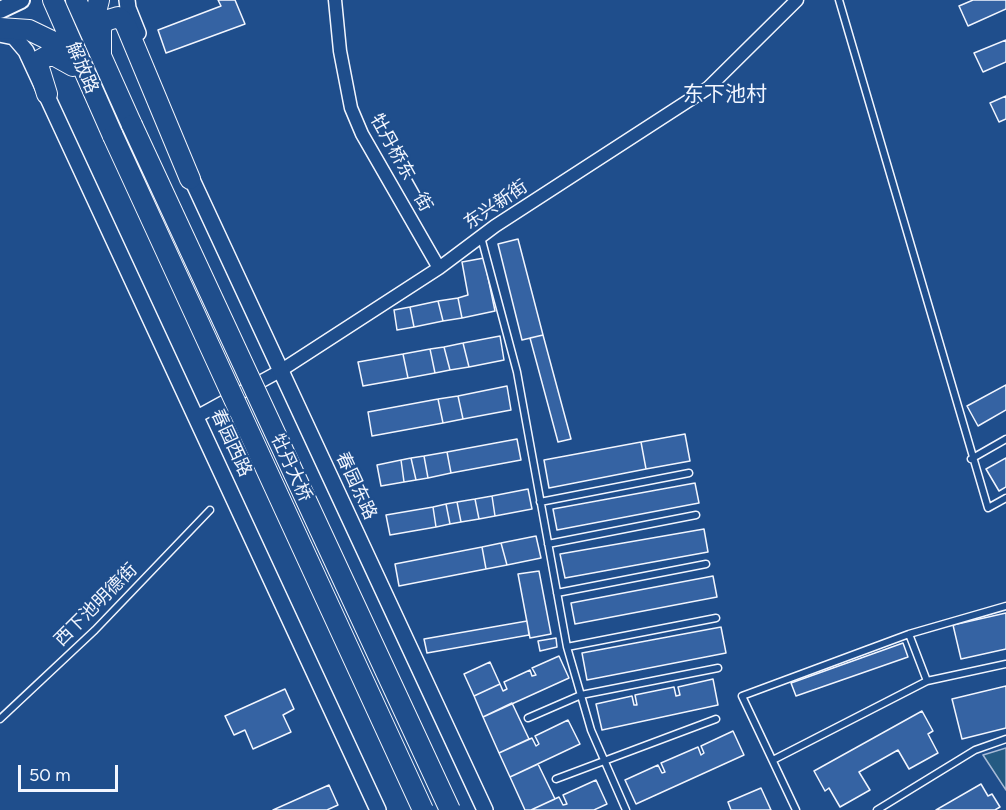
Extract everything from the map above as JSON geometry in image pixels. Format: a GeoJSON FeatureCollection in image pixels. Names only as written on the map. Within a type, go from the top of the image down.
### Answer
{"type":"FeatureCollection","features":[{"type":"Feature","properties":{"kind":"main road"},"geometry":{"type":"LineString","coordinates":[[0,10],[21,0]]}},
{"type":"Feature","properties":{"kind":"main road","name":"解放路"},"geometry":{"type":"LineString","coordinates":[[53,0],[113,136]]}},
{"type":"Feature","properties":{"kind":"main road","name":"解放路"},"geometry":{"type":"LineString","coordinates":[[76,0],[132,125]]}},
{"type":"Feature","properties":{"kind":"main road"},"geometry":{"type":"LineString","coordinates":[[99,0],[94,20],[101,56]]}},
{"type":"Feature","properties":{"kind":"main road"},"geometry":{"type":"LineString","coordinates":[[101,56],[101,28],[105,21],[118,17],[125,23],[190,179]]}},
{"type":"Feature","properties":{"kind":"main road"},"geometry":{"type":"LineString","coordinates":[[0,28],[29,30],[58,44],[85,76]]}},
{"type":"Feature","properties":{"kind":"main road"},"geometry":{"type":"LineString","coordinates":[[47,94],[39,68],[40,60],[47,56],[67,61],[85,76]]}},
{"type":"Feature","properties":{"kind":"main road","name":"牡丹大桥"},"geometry":{"type":"LineString","coordinates":[[132,125],[450,810]]}},
{"type":"Feature","properties":{"kind":"main road","name":"牡丹大桥"},"geometry":{"type":"LineString","coordinates":[[113,136],[423,810]]}},
{"type":"Feature","properties":{"kind":"street","name":"春园东路"},"geometry":{"type":"LineString","coordinates":[[127,0],[128,8],[161,86],[190,179],[485,810]]}},
{"type":"Feature","properties":{"kind":"street","name":"牡丹桥东一街"},"geometry":{"type":"LineString","coordinates":[[335,0],[343,69],[351,108],[362,134],[439,268]]}},
{"type":"Feature","properties":{"kind":"street","name":"东兴新街"},"geometry":{"type":"LineString","coordinates":[[198,416],[280,371],[439,268],[481,237],[708,87],[797,0]]}},
{"type":"Feature","properties":{"kind":"street","name":"春园西路"},"geometry":{"type":"LineString","coordinates":[[0,34],[14,37],[27,51],[198,416],[378,810]]}},
{"type":"Feature","properties":{"kind":"lane"},"geometry":{"type":"LineString","coordinates":[[838,0],[971,459],[988,508],[1006,498]]}},
{"type":"Feature","properties":{"kind":"lane"},"geometry":{"type":"LineString","coordinates":[[481,237],[516,372],[567,648],[591,730],[626,810]]}},
{"type":"Feature","properties":{"kind":"lane"},"geometry":{"type":"LineString","coordinates":[[971,459],[1006,439]]}},
{"type":"Feature","properties":{"kind":"lane"},"geometry":{"type":"LineString","coordinates":[[540,502],[688,473]]}},
{"type":"Feature","properties":{"kind":"lane","name":"西下池明德街"},"geometry":{"type":"LineString","coordinates":[[0,719],[95,630],[210,510]]}},
{"type":"Feature","properties":{"kind":"lane"},"geometry":{"type":"LineString","coordinates":[[548,544],[696,515]]}},
{"type":"Feature","properties":{"kind":"lane"},"geometry":{"type":"LineString","coordinates":[[557,593],[706,564]]}},
{"type":"Feature","properties":{"kind":"lane"},"geometry":{"type":"LineString","coordinates":[[796,810],[742,696],[909,634],[1006,606]]}},
{"type":"Feature","properties":{"kind":"lane"},"geometry":{"type":"LineString","coordinates":[[567,648],[716,618]]}},
{"type":"Feature","properties":{"kind":"lane"},"geometry":{"type":"LineString","coordinates":[[909,634],[927,681]]}},
{"type":"Feature","properties":{"kind":"lane"},"geometry":{"type":"LineString","coordinates":[[773,760],[927,681],[1006,664]]}},
{"type":"Feature","properties":{"kind":"lane"},"geometry":{"type":"LineString","coordinates":[[528,718],[581,695],[718,668]]}},
{"type":"Feature","properties":{"kind":"lane"},"geometry":{"type":"LineString","coordinates":[[556,779],[604,759],[716,719]]}},
{"type":"Feature","properties":{"kind":"lane"},"geometry":{"type":"LineString","coordinates":[[878,810],[975,750],[1006,739]]}},
{"type":"Feature","properties":{"kind":"shaded area"},"geometry":{"type":"Polygon","coordinates":[[[1006,748],[1006,790],[983,755],[1006,748]]]}},
{"type":"Feature","properties":{"kind":"building"},"geometry":{"type":"Polygon","coordinates":[[[218,0],[235,0],[245,24],[166,53],[158,30],[221,6],[218,0]]]}},
{"type":"Feature","properties":{"kind":"building"},"geometry":{"type":"Polygon","coordinates":[[[973,0],[1006,0],[1006,9],[968,26],[959,6],[973,0]]]}},
{"type":"Feature","properties":{"kind":"building"},"geometry":{"type":"Polygon","coordinates":[[[1006,40],[1006,62],[983,72],[974,53],[1006,40]]]}},
{"type":"Feature","properties":{"kind":"building"},"geometry":{"type":"Polygon","coordinates":[[[1006,96],[1006,119],[999,122],[990,103],[1006,96]]]}},
{"type":"Feature","properties":{"kind":"building"},"geometry":{"type":"Polygon","coordinates":[[[518,239],[543,335],[522,340],[498,244],[518,239]]]}},
{"type":"Feature","properties":{"kind":"building"},"geometry":{"type":"Polygon","coordinates":[[[484,258],[495,311],[462,318],[458,298],[468,295],[462,262],[484,258]]]}},
{"type":"Feature","properties":{"kind":"building"},"geometry":{"type":"Polygon","coordinates":[[[458,298],[462,318],[443,321],[438,301],[458,298]]]}},
{"type":"Feature","properties":{"kind":"building"},"geometry":{"type":"Polygon","coordinates":[[[438,301],[443,321],[414,327],[410,307],[438,301]]]}},
{"type":"Feature","properties":{"kind":"building"},"geometry":{"type":"Polygon","coordinates":[[[410,307],[414,327],[397,330],[394,310],[410,307]]]}},
{"type":"Feature","properties":{"kind":"building"},"geometry":{"type":"Polygon","coordinates":[[[543,335],[571,439],[558,442],[530,338],[543,335]]]}},
{"type":"Feature","properties":{"kind":"building"},"geometry":{"type":"Polygon","coordinates":[[[500,336],[504,360],[469,367],[463,343],[500,336]]]}},
{"type":"Feature","properties":{"kind":"building"},"geometry":{"type":"Polygon","coordinates":[[[463,343],[469,367],[450,370],[444,347],[463,343]]]}},
{"type":"Feature","properties":{"kind":"building"},"geometry":{"type":"Polygon","coordinates":[[[444,347],[450,370],[435,373],[430,349],[444,347]]]}},
{"type":"Feature","properties":{"kind":"building"},"geometry":{"type":"Polygon","coordinates":[[[430,349],[435,373],[408,378],[403,354],[430,349]]]}},
{"type":"Feature","properties":{"kind":"building"},"geometry":{"type":"Polygon","coordinates":[[[403,354],[408,378],[363,386],[358,362],[403,354]]]}},
{"type":"Feature","properties":{"kind":"building"},"geometry":{"type":"Polygon","coordinates":[[[1006,385],[1006,410],[978,426],[967,406],[1006,385]]]}},
{"type":"Feature","properties":{"kind":"building"},"geometry":{"type":"Polygon","coordinates":[[[507,386],[511,410],[463,419],[458,396],[507,386]]]}},
{"type":"Feature","properties":{"kind":"building"},"geometry":{"type":"Polygon","coordinates":[[[458,396],[463,419],[443,423],[438,399],[458,396]]]}},
{"type":"Feature","properties":{"kind":"building"},"geometry":{"type":"Polygon","coordinates":[[[438,399],[443,423],[372,436],[368,412],[438,399]]]}},
{"type":"Feature","properties":{"kind":"building"},"geometry":{"type":"Polygon","coordinates":[[[685,434],[690,461],[646,469],[641,442],[685,434]]]}},
{"type":"Feature","properties":{"kind":"building"},"geometry":{"type":"Polygon","coordinates":[[[517,439],[521,460],[451,473],[447,452],[517,439]]]}},
{"type":"Feature","properties":{"kind":"building"},"geometry":{"type":"Polygon","coordinates":[[[641,442],[646,469],[549,488],[544,460],[641,442]]]}},
{"type":"Feature","properties":{"kind":"building"},"geometry":{"type":"Polygon","coordinates":[[[447,452],[451,473],[428,478],[424,456],[447,452]]]}},
{"type":"Feature","properties":{"kind":"building"},"geometry":{"type":"Polygon","coordinates":[[[424,456],[428,478],[416,480],[411,458],[424,456]]]}},
{"type":"Feature","properties":{"kind":"building"},"geometry":{"type":"Polygon","coordinates":[[[411,458],[416,480],[404,482],[401,460],[411,458]]]}},
{"type":"Feature","properties":{"kind":"building"},"geometry":{"type":"Polygon","coordinates":[[[1006,458],[1006,487],[999,491],[986,469],[1006,458]]]}},
{"type":"Feature","properties":{"kind":"building"},"geometry":{"type":"Polygon","coordinates":[[[401,460],[404,482],[381,486],[377,465],[401,460]]]}},
{"type":"Feature","properties":{"kind":"building"},"geometry":{"type":"Polygon","coordinates":[[[695,483],[699,503],[557,530],[553,509],[695,483]]]}},
{"type":"Feature","properties":{"kind":"building"},"geometry":{"type":"Polygon","coordinates":[[[528,489],[532,509],[495,516],[492,496],[528,489]]]}},
{"type":"Feature","properties":{"kind":"building"},"geometry":{"type":"Polygon","coordinates":[[[492,496],[495,516],[479,519],[475,499],[492,496]]]}},
{"type":"Feature","properties":{"kind":"building"},"geometry":{"type":"Polygon","coordinates":[[[475,499],[479,519],[461,522],[457,502],[475,499]]]}},
{"type":"Feature","properties":{"kind":"building"},"geometry":{"type":"Polygon","coordinates":[[[457,502],[461,522],[450,524],[446,504],[457,502]]]}},
{"type":"Feature","properties":{"kind":"building"},"geometry":{"type":"Polygon","coordinates":[[[446,504],[450,524],[436,527],[433,507],[446,504]]]}},
{"type":"Feature","properties":{"kind":"building"},"geometry":{"type":"Polygon","coordinates":[[[433,507],[436,527],[390,535],[386,515],[433,507]]]}},
{"type":"Feature","properties":{"kind":"building"},"geometry":{"type":"Polygon","coordinates":[[[704,529],[708,552],[565,578],[560,554],[704,529]]]}},
{"type":"Feature","properties":{"kind":"building"},"geometry":{"type":"Polygon","coordinates":[[[536,536],[541,558],[507,565],[501,543],[536,536]]]}},
{"type":"Feature","properties":{"kind":"building"},"geometry":{"type":"Polygon","coordinates":[[[501,543],[507,565],[486,569],[482,547],[501,543]]]}},
{"type":"Feature","properties":{"kind":"building"},"geometry":{"type":"Polygon","coordinates":[[[482,547],[486,569],[399,586],[395,564],[482,547]]]}},
{"type":"Feature","properties":{"kind":"building"},"geometry":{"type":"Polygon","coordinates":[[[539,571],[551,634],[530,638],[518,574],[539,571]]]}},
{"type":"Feature","properties":{"kind":"building"},"geometry":{"type":"Polygon","coordinates":[[[713,576],[717,597],[575,624],[571,603],[713,576]]]}},
{"type":"Feature","properties":{"kind":"building"},"geometry":{"type":"Polygon","coordinates":[[[1006,613],[1006,649],[961,659],[953,625],[1006,613]]]}},
{"type":"Feature","properties":{"kind":"building"},"geometry":{"type":"Polygon","coordinates":[[[527,621],[529,635],[427,653],[424,639],[527,621]]]}},
{"type":"Feature","properties":{"kind":"building"},"geometry":{"type":"Polygon","coordinates":[[[721,627],[726,653],[587,680],[582,653],[721,627]]]}},
{"type":"Feature","properties":{"kind":"building"},"geometry":{"type":"Polygon","coordinates":[[[556,638],[557,647],[540,651],[538,641],[556,638]]]}},
{"type":"Feature","properties":{"kind":"building"},"geometry":{"type":"Polygon","coordinates":[[[903,643],[908,657],[796,696],[791,683],[903,643]]]}},
{"type":"Feature","properties":{"kind":"building"},"geometry":{"type":"Polygon","coordinates":[[[559,656],[569,678],[483,717],[474,696],[500,684],[503,691],[507,689],[504,682],[530,670],[532,676],[536,675],[532,668],[559,656]]]}},
{"type":"Feature","properties":{"kind":"building"},"geometry":{"type":"Polygon","coordinates":[[[490,662],[500,684],[474,696],[464,674],[490,662]]]}},
{"type":"Feature","properties":{"kind":"building"},"geometry":{"type":"Polygon","coordinates":[[[713,679],[718,705],[602,730],[596,704],[632,696],[634,705],[637,705],[635,695],[674,687],[676,696],[680,695],[678,687],[713,679]]]}},
{"type":"Feature","properties":{"kind":"building"},"geometry":{"type":"Polygon","coordinates":[[[1006,686],[1006,728],[962,739],[952,699],[1006,686]]]}},
{"type":"Feature","properties":{"kind":"building"},"geometry":{"type":"Polygon","coordinates":[[[285,689],[294,709],[283,715],[291,732],[253,749],[245,730],[234,735],[225,716],[285,689]]]}},
{"type":"Feature","properties":{"kind":"building"},"geometry":{"type":"Polygon","coordinates":[[[512,703],[529,739],[499,753],[483,717],[512,703]]]}},
{"type":"Feature","properties":{"kind":"building"},"geometry":{"type":"Polygon","coordinates":[[[922,711],[933,731],[928,734],[938,753],[909,769],[898,750],[859,772],[870,790],[840,807],[829,788],[825,791],[814,771],[922,711]]]}},
{"type":"Feature","properties":{"kind":"building"},"geometry":{"type":"Polygon","coordinates":[[[568,720],[580,744],[510,777],[499,753],[532,738],[536,746],[539,744],[535,736],[568,720]]]}},
{"type":"Feature","properties":{"kind":"building"},"geometry":{"type":"Polygon","coordinates":[[[733,731],[744,755],[636,804],[625,780],[658,765],[662,773],[665,772],[661,763],[698,747],[701,755],[704,753],[701,746],[733,731]]]}},
{"type":"Feature","properties":{"kind":"building"},"geometry":{"type":"Polygon","coordinates":[[[538,764],[555,799],[531,810],[525,810],[510,777],[538,764]]]}},
{"type":"Feature","properties":{"kind":"building"},"geometry":{"type":"Polygon","coordinates":[[[596,780],[607,804],[594,810],[531,810],[559,797],[563,805],[567,804],[563,795],[596,780]]]}},
{"type":"Feature","properties":{"kind":"building"},"geometry":{"type":"Polygon","coordinates":[[[981,784],[988,796],[992,794],[1000,807],[995,810],[936,810],[981,784]]]}},
{"type":"Feature","properties":{"kind":"building"},"geometry":{"type":"Polygon","coordinates":[[[329,785],[338,805],[327,810],[273,810],[329,785]]]}},
{"type":"Feature","properties":{"kind":"building"},"geometry":{"type":"Polygon","coordinates":[[[761,788],[771,810],[731,810],[728,802],[761,788]]]}},
{"type":"Feature","properties":{"kind":"district","name":"东下池村"},"geometry":{"type":"Point","coordinates":[725,95]}}]}
